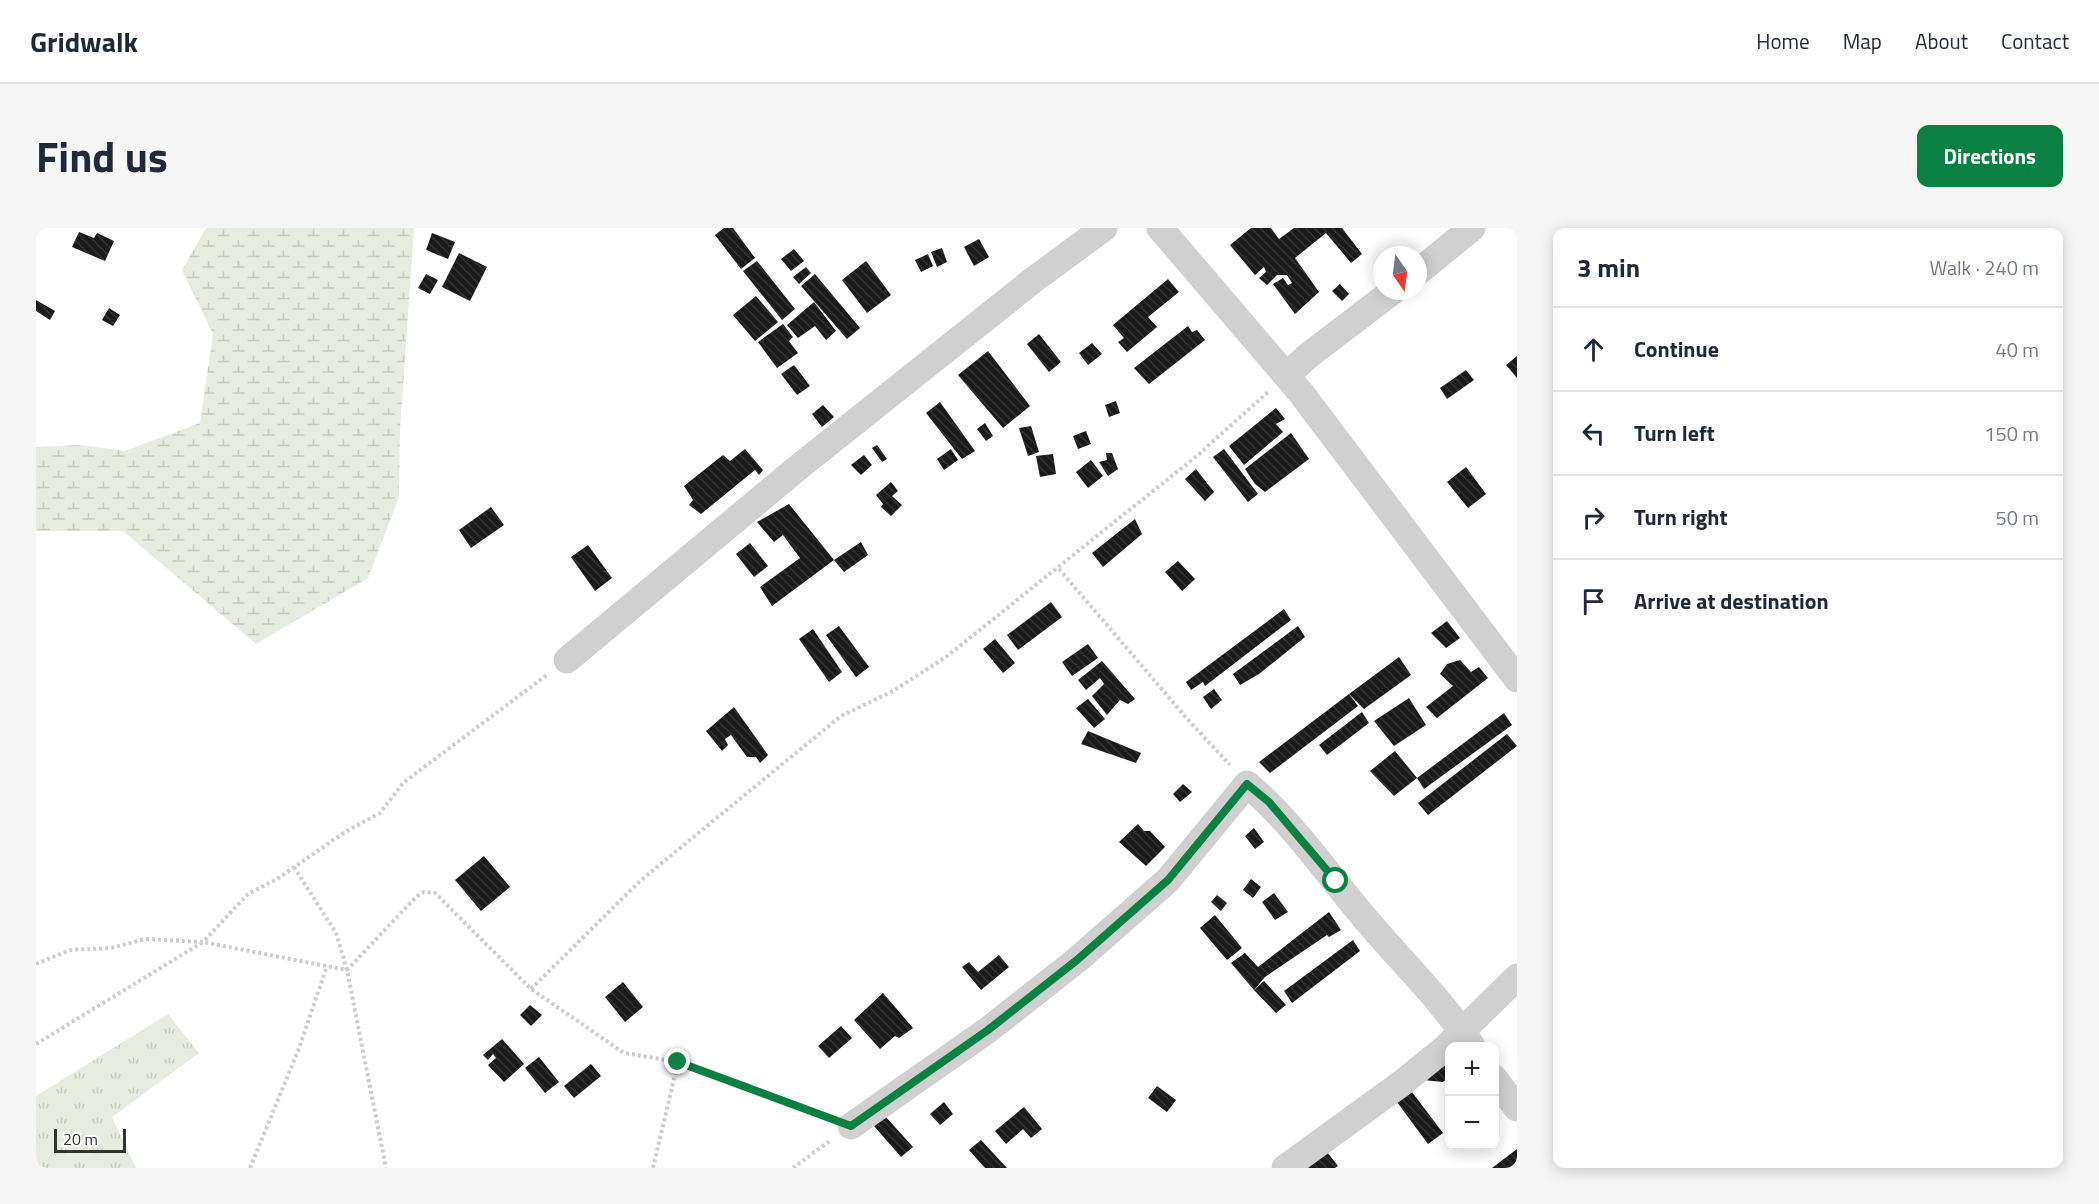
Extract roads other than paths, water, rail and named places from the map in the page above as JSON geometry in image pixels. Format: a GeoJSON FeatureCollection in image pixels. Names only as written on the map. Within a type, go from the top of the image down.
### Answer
{"type":"FeatureCollection","features":[{"type":"Feature","properties":{"kind":"street"},"geometry":{"type":"LineString","coordinates":[[567,660],[800,466],[1032,281],[1104,228]]}},
{"type":"Feature","properties":{"kind":"street"},"geometry":{"type":"LineString","coordinates":[[1160,228],[1287,375],[1515,668]]}},
{"type":"Feature","properties":{"kind":"street"},"geometry":{"type":"LineString","coordinates":[[1427,265],[1472,228]]}},
{"type":"Feature","properties":{"kind":"street"},"geometry":{"type":"LineString","coordinates":[[1287,375],[1309,355],[1381,300]]}},
{"type":"Feature","properties":{"kind":"street"},"geometry":{"type":"LineString","coordinates":[[851,1126],[988,1030],[1085,953],[1168,880],[1247,784],[1292,828],[1468,1040]]}},
{"type":"Feature","properties":{"kind":"street"},"geometry":{"type":"LineString","coordinates":[[1285,1168],[1402,1083],[1468,1040],[1483,1009],[1517,977]]}},
{"type":"Feature","properties":{"kind":"street"},"geometry":{"type":"LineString","coordinates":[[1499,1085],[1517,1108]]}}]}
